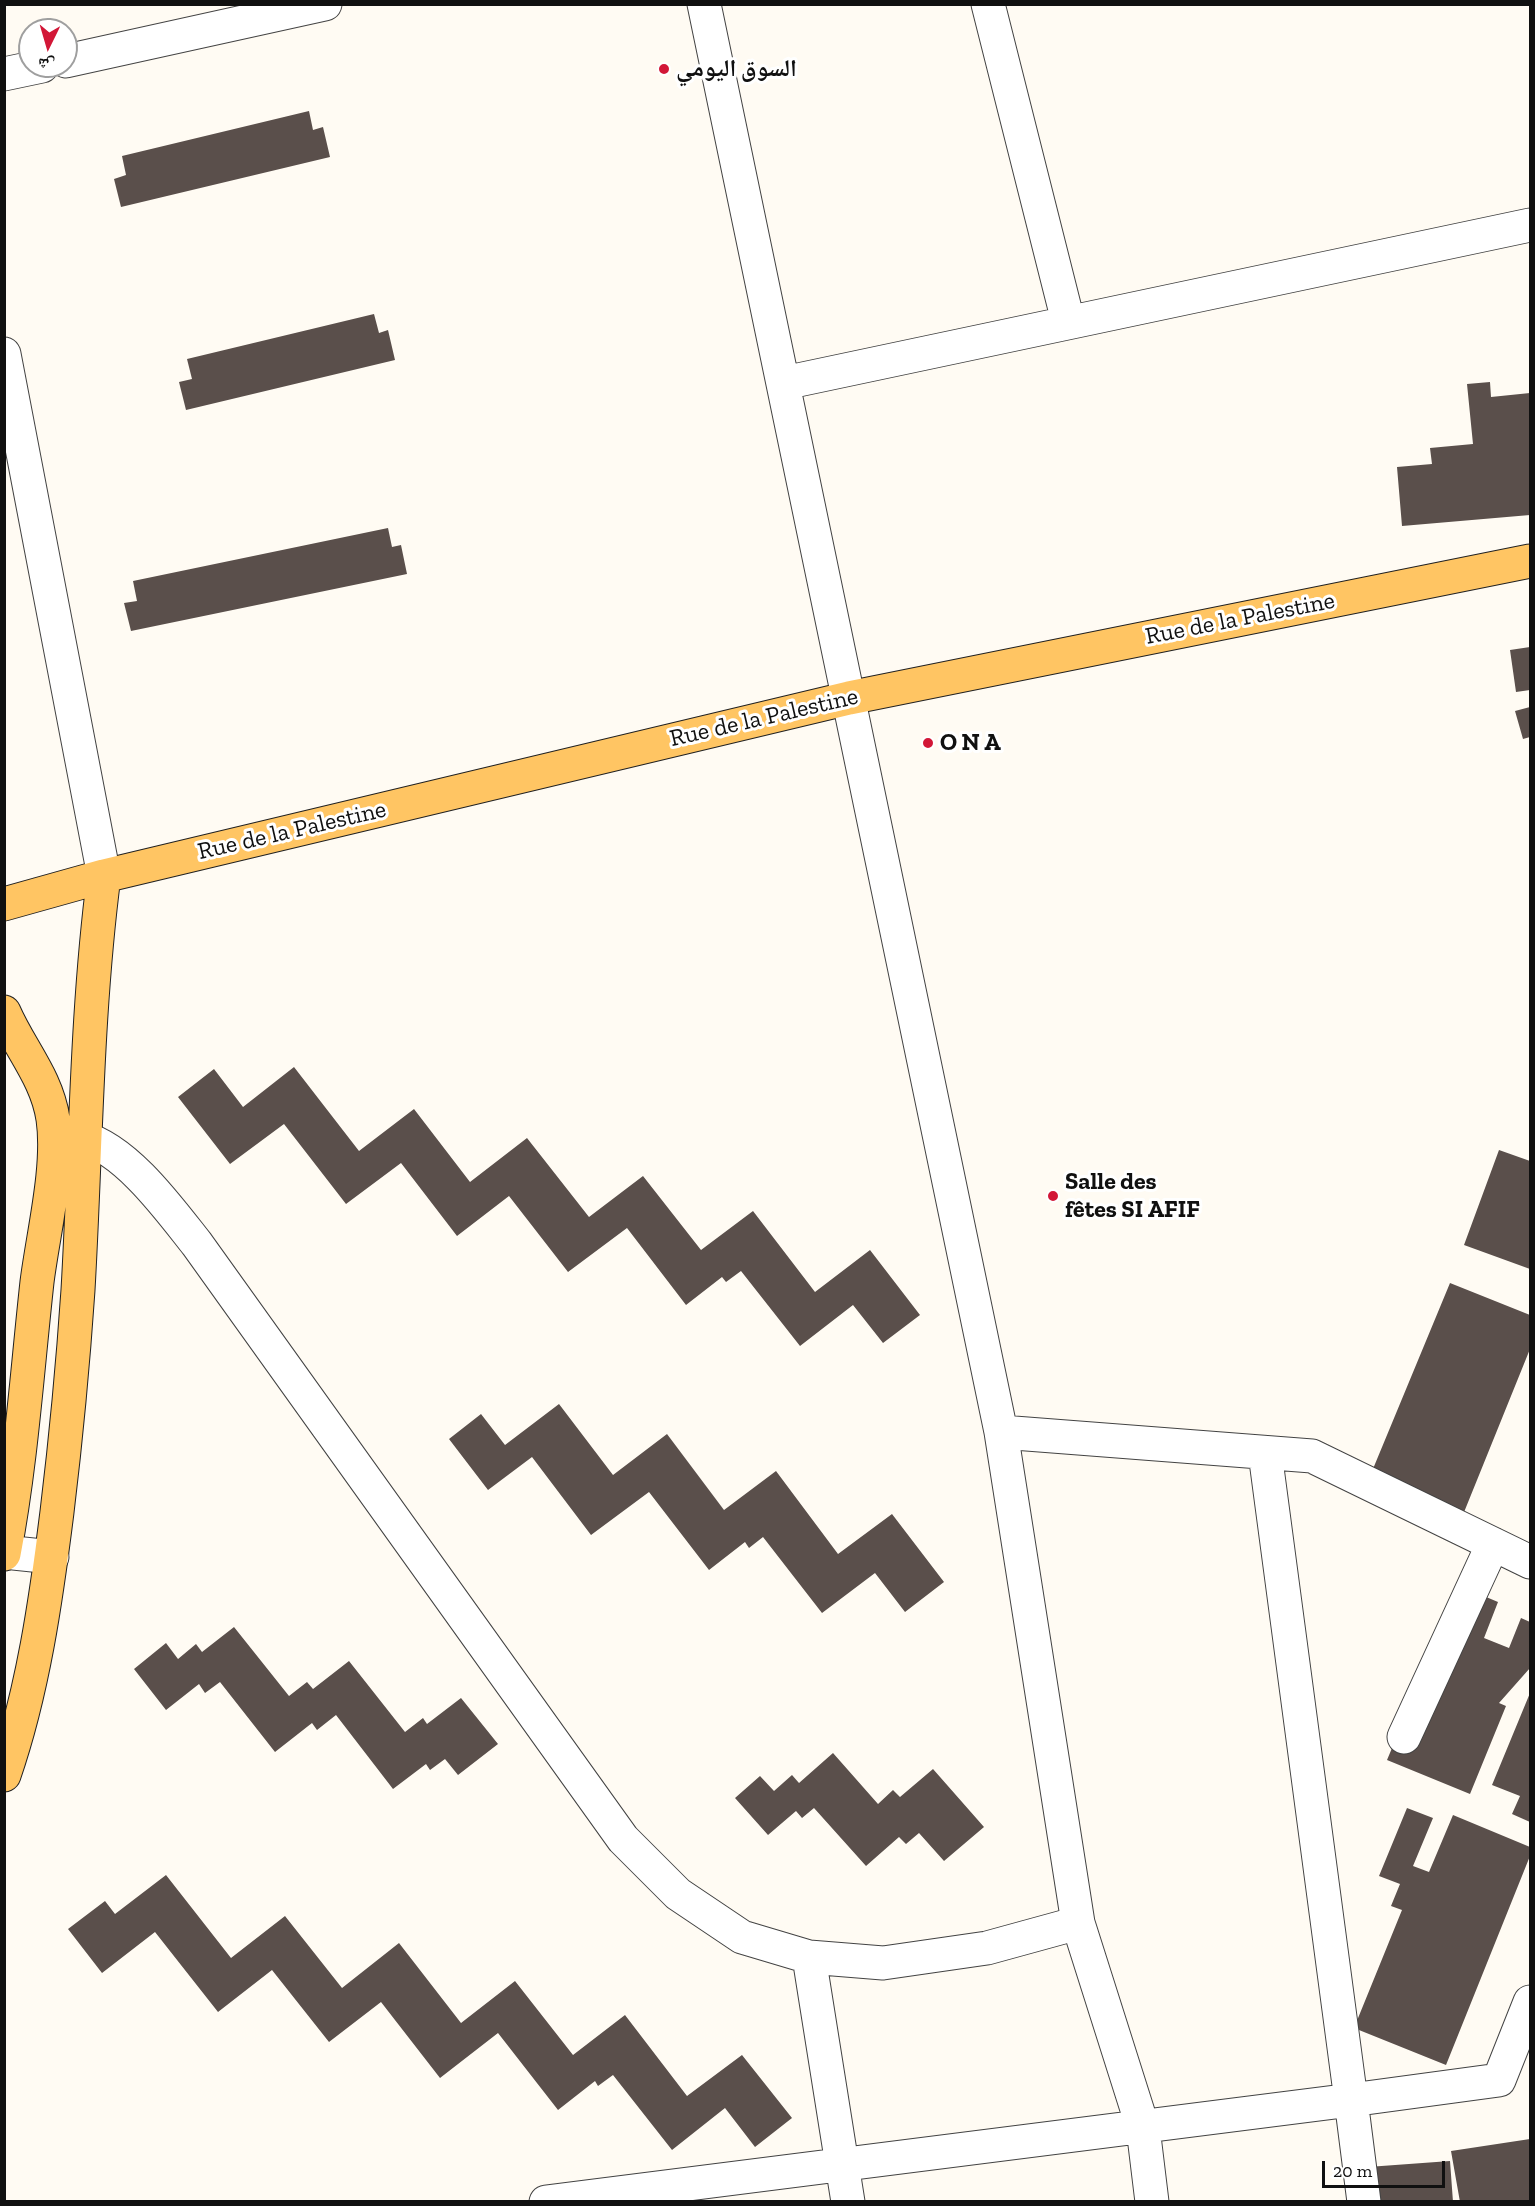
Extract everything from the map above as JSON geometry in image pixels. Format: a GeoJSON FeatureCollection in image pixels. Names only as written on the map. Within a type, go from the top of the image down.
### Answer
{"type":"FeatureCollection","features":[{"type":"Feature","properties":{"kind":"main road","name":"Rue de la Palestine"},"geometry":{"type":"LineString","coordinates":[[4,904],[105,876],[849,698],[1530,561]]}},
{"type":"Feature","properties":{"kind":"main road"},"geometry":{"type":"LineString","coordinates":[[4,1775],[31,1677],[52,1557],[77,1302],[69,1136],[105,876]]}},
{"type":"Feature","properties":{"kind":"main road"},"geometry":{"type":"LineString","coordinates":[[4,1012],[13,1033],[39,1074],[48,1096],[53,1120],[69,1136]]}},
{"type":"Feature","properties":{"kind":"main road"},"geometry":{"type":"LineString","coordinates":[[5,1553],[24,1427],[38,1281],[51,1178],[69,1136]]}},
{"type":"Feature","properties":{"kind":"street"},"geometry":{"type":"LineString","coordinates":[[78,58],[325,4]]}},
{"type":"Feature","properties":{"kind":"street"},"geometry":{"type":"LineString","coordinates":[[704,4],[1001,1432],[1078,1923],[1143,2128],[1152,2202]]}},
{"type":"Feature","properties":{"kind":"street"},"geometry":{"type":"LineString","coordinates":[[988,4],[1068,321]]}},
{"type":"Feature","properties":{"kind":"street"},"geometry":{"type":"LineString","coordinates":[[784,383],[1068,321],[1530,225]]}},
{"type":"Feature","properties":{"kind":"street"},"geometry":{"type":"LineString","coordinates":[[4,354],[105,876]]}},
{"type":"Feature","properties":{"kind":"street"},"geometry":{"type":"LineString","coordinates":[[69,1136],[112,1152],[137,1172],[198,1244],[623,1839],[678,1894],[742,1937],[809,1958],[884,1963],[987,1948],[1078,1923]]}},
{"type":"Feature","properties":{"kind":"street"},"geometry":{"type":"LineString","coordinates":[[1001,1432],[1312,1456],[1530,1562]]}},
{"type":"Feature","properties":{"kind":"street"},"geometry":{"type":"LineString","coordinates":[[1265,1453],[1364,2202]]}},
{"type":"Feature","properties":{"kind":"street"},"geometry":{"type":"LineString","coordinates":[[1404,1737],[1493,1544]]}},
{"type":"Feature","properties":{"kind":"street"},"geometry":{"type":"LineString","coordinates":[[5,1553],[52,1557]]}},
{"type":"Feature","properties":{"kind":"street"},"geometry":{"type":"LineString","coordinates":[[809,1958],[844,2165],[848,2202]]}},
{"type":"Feature","properties":{"kind":"street"},"geometry":{"type":"LineString","coordinates":[[549,2201],[1143,2128],[1499,2080],[1530,2002]]}},
{"type":"Feature","properties":{"kind":"building"},"geometry":{"type":"Polygon","coordinates":[[[309,111],[313,130],[323,127],[330,157],[121,207],[114,179],[126,175],[122,156],[309,111]]]}},
{"type":"Feature","properties":{"kind":"building"},"geometry":{"type":"Polygon","coordinates":[[[374,314],[379,333],[388,330],[395,360],[186,410],[179,382],[192,379],[187,359],[374,314]]]}},
{"type":"Feature","properties":{"kind":"building"},"geometry":{"type":"Polygon","coordinates":[[[1490,382],[1491,397],[1530,393],[1530,515],[1402,526],[1397,467],[1432,464],[1430,448],[1473,444],[1467,384],[1490,382]]]}},
{"type":"Feature","properties":{"kind":"building"},"geometry":{"type":"Polygon","coordinates":[[[388,528],[392,547],[401,545],[407,574],[131,631],[124,603],[137,601],[133,581],[388,528]]]}},
{"type":"Feature","properties":{"kind":"building"},"geometry":{"type":"Polygon","coordinates":[[[1530,647],[1530,690],[1516,692],[1510,650],[1530,647]]]}},
{"type":"Feature","properties":{"kind":"building"},"geometry":{"type":"Polygon","coordinates":[[[1530,707],[1530,737],[1523,739],[1515,711],[1530,707]]]}},
{"type":"Feature","properties":{"kind":"building"},"geometry":{"type":"Polygon","coordinates":[[[294,1067],[359,1151],[414,1109],[470,1182],[527,1138],[589,1217],[643,1176],[701,1250],[753,1211],[815,1292],[870,1250],[920,1315],[883,1343],[853,1305],[800,1346],[741,1271],[726,1282],[722,1277],[686,1305],[627,1228],[568,1272],[509,1196],[457,1236],[401,1163],[346,1204],[284,1124],[230,1164],[178,1097],[214,1069],[243,1107],[294,1067]]]}},
{"type":"Feature","properties":{"kind":"building"},"geometry":{"type":"Polygon","coordinates":[[[1499,1150],[1530,1161],[1530,1269],[1464,1245],[1499,1150]]]}},
{"type":"Feature","properties":{"kind":"building"},"geometry":{"type":"Polygon","coordinates":[[[1450,1283],[1530,1315],[1530,1349],[1456,1532],[1363,1493],[1450,1283]]]}},
{"type":"Feature","properties":{"kind":"building"},"geometry":{"type":"Polygon","coordinates":[[[559,1404],[613,1475],[667,1434],[724,1510],[776,1471],[838,1554],[892,1514],[944,1582],[905,1612],[875,1573],[822,1613],[763,1537],[749,1548],[745,1542],[709,1570],[649,1492],[591,1535],[532,1457],[488,1490],[449,1439],[481,1414],[505,1445],[559,1404]]]}},
{"type":"Feature","properties":{"kind":"building"},"geometry":{"type":"Polygon","coordinates":[[[1460,1586],[1498,1602],[1484,1638],[1509,1648],[1521,1618],[1530,1622],[1530,1668],[1499,1703],[1506,1706],[1470,1794],[1387,1760],[1460,1586]]]}},
{"type":"Feature","properties":{"kind":"building"},"geometry":{"type":"Polygon","coordinates":[[[234,1627],[289,1696],[307,1682],[313,1689],[349,1661],[405,1732],[423,1718],[427,1724],[461,1698],[498,1744],[458,1775],[445,1759],[430,1770],[426,1764],[393,1789],[336,1715],[317,1730],[312,1723],[275,1752],[220,1682],[205,1693],[199,1684],[166,1710],[134,1669],[166,1643],[178,1659],[196,1644],[202,1652],[234,1627]]]}},
{"type":"Feature","properties":{"kind":"building"},"geometry":{"type":"Polygon","coordinates":[[[1530,1693],[1530,1822],[1512,1814],[1520,1796],[1492,1785],[1530,1693]]]}},
{"type":"Feature","properties":{"kind":"building"},"geometry":{"type":"Polygon","coordinates":[[[833,1753],[878,1804],[893,1790],[900,1797],[933,1769],[984,1827],[944,1861],[919,1833],[906,1844],[899,1837],[866,1866],[814,1808],[802,1818],[796,1811],[768,1835],[735,1798],[760,1776],[774,1791],[792,1775],[799,1783],[833,1753]]]}},
{"type":"Feature","properties":{"kind":"building"},"geometry":{"type":"Polygon","coordinates":[[[1407,1808],[1433,1818],[1413,1866],[1429,1872],[1453,1815],[1530,1847],[1530,1856],[1446,2065],[1354,2028],[1402,1910],[1391,1906],[1400,1884],[1379,1876],[1407,1808]]]}},
{"type":"Feature","properties":{"kind":"building"},"geometry":{"type":"Polygon","coordinates":[[[166,1875],[231,1958],[285,1916],[342,1988],[399,1943],[461,2023],[515,1981],[573,2055],[625,2015],[687,2096],[742,2055],[792,2118],[755,2147],[725,2108],[672,2150],[613,2075],[598,2086],[595,2081],[558,2110],[498,2033],[440,2078],[381,2002],[329,2042],[272,1970],[218,2012],[155,1932],[102,1973],[68,1929],[105,1901],[115,1914],[166,1875]]]}},
{"type":"Feature","properties":{"kind":"building"},"geometry":{"type":"Polygon","coordinates":[[[1530,2139],[1530,2202],[1460,2202],[1451,2151],[1530,2139]]]}},
{"type":"Feature","properties":{"kind":"building"},"geometry":{"type":"Polygon","coordinates":[[[1450,2161],[1453,2202],[1356,2202],[1354,2168],[1450,2161]]]}},
{"type":"Feature","properties":{"kind":"place","name":"السوق اليومي"},"geometry":{"type":"Point","coordinates":[664,69]}},
{"type":"Feature","properties":{"kind":"place","name":"O N A"},"geometry":{"type":"Point","coordinates":[928,743]}},
{"type":"Feature","properties":{"kind":"place","name":"Salle des fêtes SI AFIF"},"geometry":{"type":"Point","coordinates":[1053,1196]}}]}
